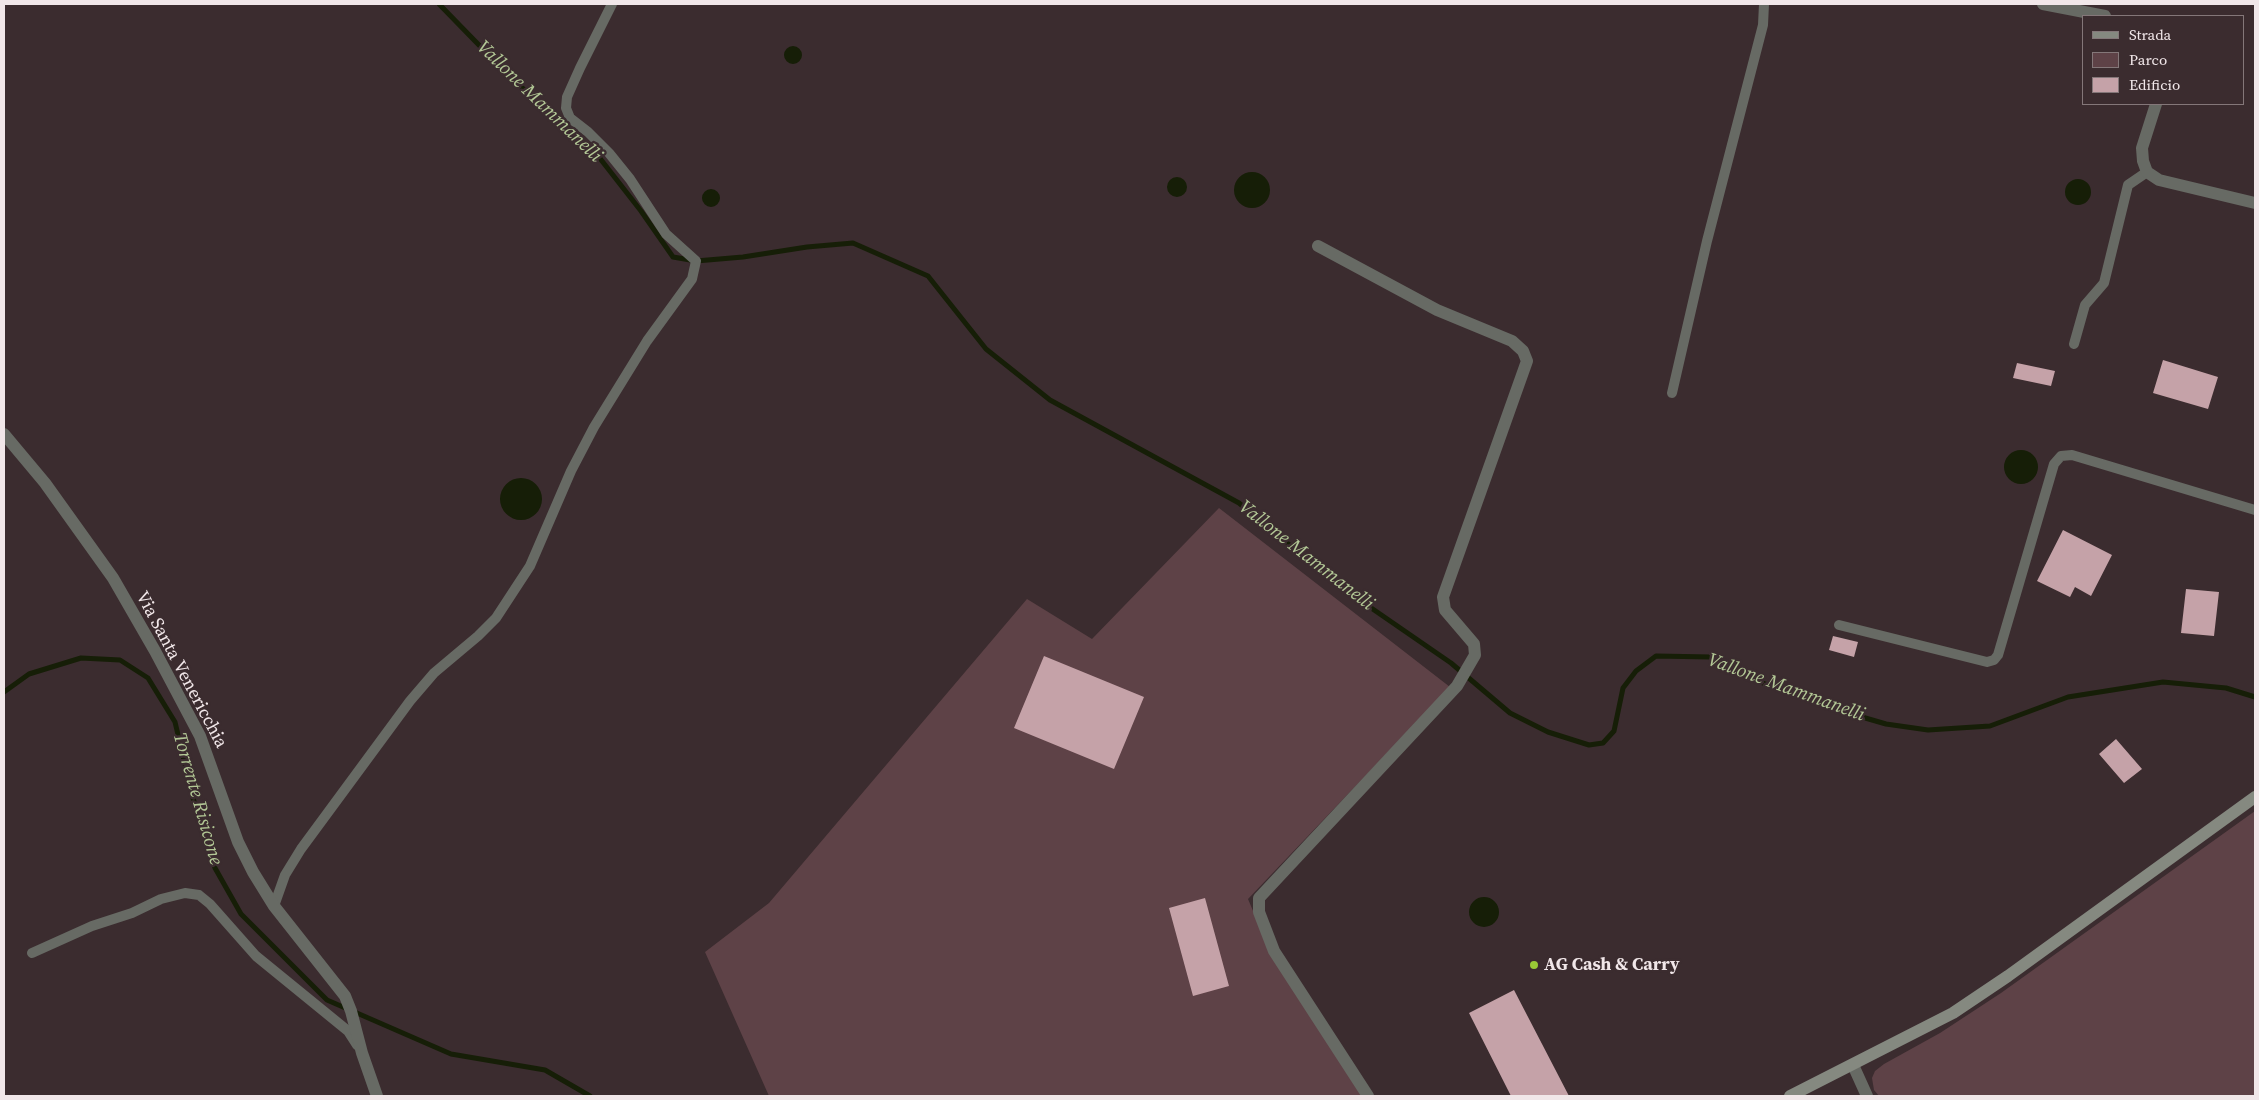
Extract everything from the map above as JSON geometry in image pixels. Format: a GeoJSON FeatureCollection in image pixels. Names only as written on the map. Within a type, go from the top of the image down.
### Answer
{"type":"FeatureCollection","features":[{"type":"Feature","properties":{"kind":"main road"},"geometry":{"type":"LineString","coordinates":[[1790,1096],[1953,1013],[2008,976],[2255,798]]}},
{"type":"Feature","properties":{"kind":"street"},"geometry":{"type":"LineString","coordinates":[[2043,4],[2100,15]]}},
{"type":"Feature","properties":{"kind":"street"},"geometry":{"type":"LineString","coordinates":[[2156,105],[2142,148],[2142,161],[2147,172],[2159,180],[2255,203]]}},
{"type":"Feature","properties":{"kind":"street"},"geometry":{"type":"LineString","coordinates":[[1318,246],[1437,310],[1512,340],[1523,351],[1527,361],[1443,597],[1445,610],[1474,644],[1476,655],[1456,686],[1259,898],[1259,912],[1274,951],[1368,1096]]}},
{"type":"Feature","properties":{"kind":"street","name":"Via Santa Venericchia"},"geometry":{"type":"LineString","coordinates":[[4,434],[44,483],[113,578],[150,643],[200,736],[238,842],[253,872],[274,906],[345,996],[352,1011],[362,1053],[377,1096]]}},
{"type":"Feature","properties":{"kind":"street"},"geometry":{"type":"LineString","coordinates":[[1853,1064],[1867,1096]]}},
{"type":"Feature","properties":{"kind":"lane"},"geometry":{"type":"LineString","coordinates":[[274,906],[284,875],[301,849],[404,709],[434,673],[478,636],[496,618],[530,566],[572,471],[594,427],[647,341],[692,279],[696,261],[666,234],[630,179],[609,153],[588,132],[570,118],[566,108],[567,97],[612,4]]}},
{"type":"Feature","properties":{"kind":"lane"},"geometry":{"type":"LineString","coordinates":[[1672,393],[1707,241],[1763,25],[1764,4]]}},
{"type":"Feature","properties":{"kind":"lane"},"geometry":{"type":"LineString","coordinates":[[2074,344],[2085,305],[2104,283],[2128,185],[2147,172]]}},
{"type":"Feature","properties":{"kind":"lane"},"geometry":{"type":"LineString","coordinates":[[1839,625],[1987,662],[1994,660],[1998,654],[2054,464],[2061,456],[2072,455],[2255,510]]}},
{"type":"Feature","properties":{"kind":"lane"},"geometry":{"type":"LineString","coordinates":[[32,954],[92,926],[132,913],[161,898],[185,893],[199,895],[210,904],[256,956],[348,1031],[362,1053]]}},
{"type":"Feature","properties":{"kind":"green space"},"geometry":{"type":"Polygon","coordinates":[[[1219,508],[1450,687],[1248,899],[1272,956],[1364,1096],[769,1096],[705,952],[769,903],[1027,599],[1092,639],[1219,508]]]}},
{"type":"Feature","properties":{"kind":"green space"},"geometry":{"type":"Polygon","coordinates":[[[2255,811],[2255,1096],[1879,1096],[1874,1090],[1872,1078],[1875,1071],[1884,1064],[1940,1033],[2001,993],[2255,811]]]}},
{"type":"Feature","properties":{"kind":"shaded area"},"geometry":{"type":"Polygon","coordinates":[[[793,46],[799,49],[802,55],[799,61],[793,64],[787,61],[784,55],[787,49],[793,46]]]}},
{"type":"Feature","properties":{"kind":"shaded area"},"geometry":{"type":"Polygon","coordinates":[[[1252,172],[1259,173],[1265,177],[1269,183],[1269,197],[1265,203],[1259,207],[1252,208],[1245,207],[1239,203],[1235,197],[1234,190],[1235,183],[1239,177],[1245,173],[1252,172]]]}},
{"type":"Feature","properties":{"kind":"shaded area"},"geometry":{"type":"Polygon","coordinates":[[[1177,177],[1184,180],[1187,187],[1184,194],[1177,197],[1170,194],[1167,187],[1170,180],[1177,177]]]}},
{"type":"Feature","properties":{"kind":"shaded area"},"geometry":{"type":"Polygon","coordinates":[[[2078,179],[2087,183],[2091,192],[2087,201],[2078,205],[2069,201],[2065,192],[2069,183],[2078,179]]]}},
{"type":"Feature","properties":{"kind":"shaded area"},"geometry":{"type":"Polygon","coordinates":[[[711,189],[717,192],[720,198],[717,204],[711,207],[705,204],[702,198],[705,192],[711,189]]]}},
{"type":"Feature","properties":{"kind":"shaded area"},"geometry":{"type":"Polygon","coordinates":[[[2021,450],[2028,451],[2033,455],[2037,460],[2037,474],[2033,479],[2028,483],[2021,484],[2014,483],[2009,479],[2005,474],[2004,467],[2005,460],[2009,455],[2014,451],[2021,450]]]}},
{"type":"Feature","properties":{"kind":"shaded area"},"geometry":{"type":"Polygon","coordinates":[[[521,478],[536,484],[542,499],[536,514],[521,520],[506,514],[500,499],[506,484],[521,478]]]}},
{"type":"Feature","properties":{"kind":"shaded area"},"geometry":{"type":"Polygon","coordinates":[[[1484,897],[1490,898],[1498,906],[1498,918],[1490,926],[1484,927],[1478,926],[1470,918],[1469,912],[1470,906],[1478,898],[1484,897]]]}},
{"type":"Feature","properties":{"kind":"building"},"geometry":{"type":"Polygon","coordinates":[[[2163,360],[2218,377],[2208,409],[2153,393],[2163,360]]]}},
{"type":"Feature","properties":{"kind":"building"},"geometry":{"type":"Polygon","coordinates":[[[2017,363],[2055,371],[2051,386],[2013,378],[2017,363]]]}},
{"type":"Feature","properties":{"kind":"building"},"geometry":{"type":"Polygon","coordinates":[[[2063,530],[2112,555],[2091,596],[2075,587],[2070,597],[2037,581],[2063,530]]]}},
{"type":"Feature","properties":{"kind":"building"},"geometry":{"type":"Polygon","coordinates":[[[2186,589],[2219,592],[2214,636],[2181,633],[2186,589]]]}},
{"type":"Feature","properties":{"kind":"building"},"geometry":{"type":"Polygon","coordinates":[[[1833,636],[1858,642],[1854,657],[1829,650],[1833,636]]]}},
{"type":"Feature","properties":{"kind":"building"},"geometry":{"type":"Polygon","coordinates":[[[1044,656],[1144,697],[1114,769],[1014,728],[1044,656]]]}},
{"type":"Feature","properties":{"kind":"building"},"geometry":{"type":"Polygon","coordinates":[[[2116,739],[2142,769],[2124,783],[2099,754],[2116,739]]]}},
{"type":"Feature","properties":{"kind":"building"},"geometry":{"type":"Polygon","coordinates":[[[1205,898],[1229,986],[1193,996],[1169,908],[1205,898]]]}},
{"type":"Feature","properties":{"kind":"building"},"geometry":{"type":"Polygon","coordinates":[[[1514,990],[1569,1096],[1511,1096],[1469,1013],[1514,990]]]}},
{"type":"Feature","properties":{"kind":"waterway","name":"Vallone Mammanelli"},"geometry":{"type":"LineString","coordinates":[[439,4],[512,79],[595,152],[641,211],[673,257],[696,261],[853,243],[928,276],[986,349],[1050,400],[1239,503],[1335,583],[1451,663],[1510,713],[1548,732],[1589,745],[1603,743],[1614,731],[1623,688],[1636,671],[1656,656],[1711,657],[1760,682],[1824,706],[1886,724],[1928,730],[1990,726],[2068,697],[2163,682],[2226,688],[2255,697]]}},
{"type":"Feature","properties":{"kind":"waterway","name":"Torrente Risicone"},"geometry":{"type":"LineString","coordinates":[[4,692],[29,674],[81,658],[120,660],[148,678],[175,722],[193,798],[215,868],[241,914],[327,1000],[451,1054],[545,1070],[590,1096]]}},
{"type":"Feature","properties":{"kind":"place","name":"AG Cash & Carry"},"geometry":{"type":"Point","coordinates":[1534,965]}}]}
